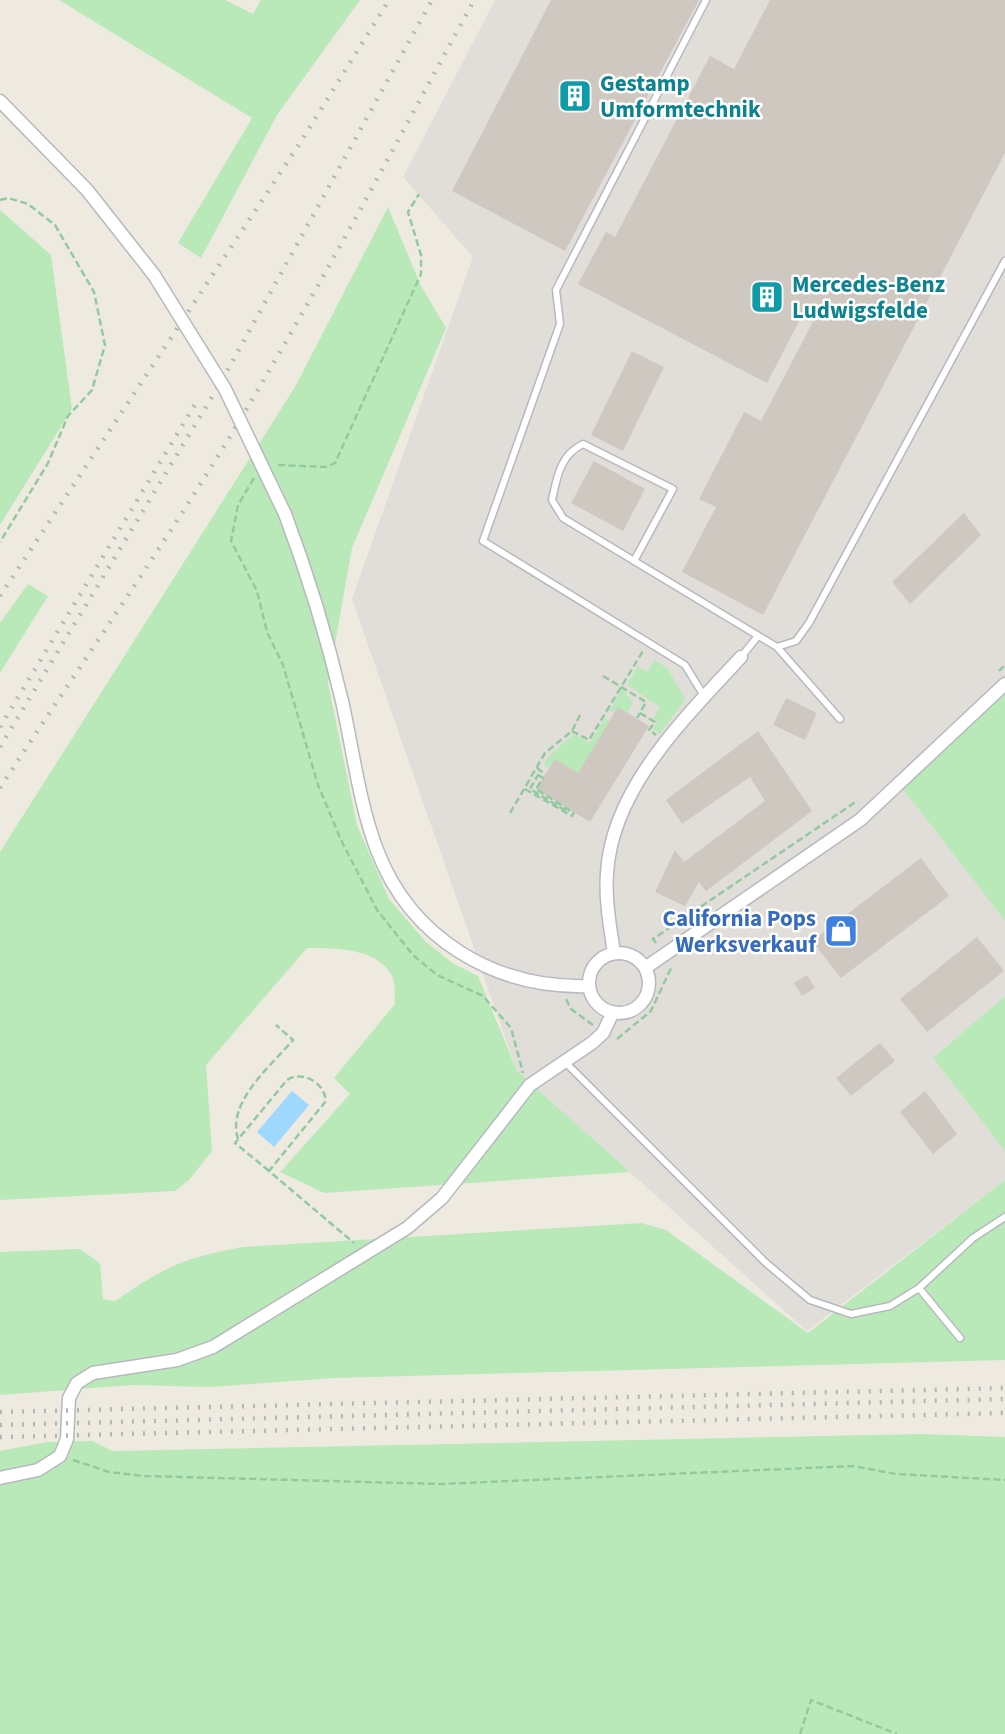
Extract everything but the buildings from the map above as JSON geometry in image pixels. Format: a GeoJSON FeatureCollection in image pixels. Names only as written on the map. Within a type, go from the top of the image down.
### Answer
{"type":"FeatureCollection","features":[{"type":"Feature","properties":{"kind":"street"},"geometry":{"type":"LineString","coordinates":[[0,101],[87,190],[154,275],[231,399],[285,513],[331,655],[371,831],[397,891],[433,933],[469,960],[530,982],[566,987],[589,986]]}},
{"type":"Feature","properties":{"kind":"street"},"geometry":{"type":"LineString","coordinates":[[614,953],[607,891],[611,846],[622,815],[645,771],[704,696],[741,657]]}},
{"type":"Feature","properties":{"kind":"street"},"geometry":{"type":"LineString","coordinates":[[645,968],[860,820],[1000,679]]}},
{"type":"Feature","properties":{"kind":"street"},"geometry":{"type":"LineString","coordinates":[[614,953],[632,956],[645,968],[649,986],[642,1003],[629,1011],[613,1012],[597,1003],[589,986],[589,976],[598,961],[614,953]]}},
{"type":"Feature","properties":{"kind":"street"},"geometry":{"type":"LineString","coordinates":[[0,1478],[38,1470],[60,1456],[67,1439],[69,1398],[77,1383],[93,1373],[177,1360],[213,1347],[367,1255],[407,1228],[442,1198],[530,1085],[603,1033],[613,1012]]}},
{"type":"Feature","properties":{"kind":"lane"},"geometry":{"type":"LineString","coordinates":[[704,696],[685,665],[483,541],[560,324],[556,290],[706,0]]}},
{"type":"Feature","properties":{"kind":"lane"},"geometry":{"type":"LineString","coordinates":[[777,647],[796,641],[809,623],[1005,261]]}},
{"type":"Feature","properties":{"kind":"lane"},"geometry":{"type":"LineString","coordinates":[[634,561],[673,489],[583,444],[569,451],[559,470],[552,500],[563,518],[634,561],[758,636],[777,647],[840,719]]}},
{"type":"Feature","properties":{"kind":"lane"},"geometry":{"type":"LineString","coordinates":[[741,657],[758,636]]}},
{"type":"Feature","properties":{"kind":"lane"},"geometry":{"type":"LineString","coordinates":[[565,1062],[678,1178],[766,1263],[810,1300],[851,1314],[890,1306],[919,1288],[973,1238],[1005,1217]]}},
{"type":"Feature","properties":{"kind":"lane"},"geometry":{"type":"LineString","coordinates":[[919,1288],[960,1338]]}},
{"type":"Feature","properties":{"kind":"path"},"geometry":{"type":"LineString","coordinates":[[270,467],[283,464],[327,467],[335,463],[421,274],[421,255],[408,212],[419,194]]}},
{"type":"Feature","properties":{"kind":"path"},"geometry":{"type":"LineString","coordinates":[[0,200],[8,198],[27,204],[55,225],[94,292],[106,345],[92,390],[68,416],[48,463],[0,542]]}},
{"type":"Feature","properties":{"kind":"path"},"geometry":{"type":"LineString","coordinates":[[258,475],[237,505],[231,541],[257,591],[267,632],[283,665],[318,785],[341,840],[377,910],[413,956],[437,975],[483,996],[511,1028],[518,1065],[530,1085]]}},
{"type":"Feature","properties":{"kind":"path"},"geometry":{"type":"LineString","coordinates":[[572,731],[589,740],[648,642]]}},
{"type":"Feature","properties":{"kind":"path"},"geometry":{"type":"LineString","coordinates":[[1000,679],[1005,665]]}},
{"type":"Feature","properties":{"kind":"path"},"geometry":{"type":"LineString","coordinates":[[603,676],[646,702],[637,718]]}},
{"type":"Feature","properties":{"kind":"path"},"geometry":{"type":"LineString","coordinates":[[606,713],[612,716]]}},
{"type":"Feature","properties":{"kind":"path"},"geometry":{"type":"LineString","coordinates":[[640,713],[655,722],[649,730],[668,742]]}},
{"type":"Feature","properties":{"kind":"path"},"geometry":{"type":"LineString","coordinates":[[510,813],[545,753],[572,731],[580,715]]}},
{"type":"Feature","properties":{"kind":"path"},"geometry":{"type":"LineString","coordinates":[[537,768],[545,774]]}},
{"type":"Feature","properties":{"kind":"path"},"geometry":{"type":"LineString","coordinates":[[538,775],[542,778],[536,789],[569,810],[568,812],[530,789],[538,775]]}},
{"type":"Feature","properties":{"kind":"path"},"geometry":{"type":"LineString","coordinates":[[525,789],[572,816],[574,813]]}},
{"type":"Feature","properties":{"kind":"path"},"geometry":{"type":"LineString","coordinates":[[653,939],[868,794]]}},
{"type":"Feature","properties":{"kind":"path"},"geometry":{"type":"LineString","coordinates":[[825,919],[831,927]]}},
{"type":"Feature","properties":{"kind":"path"},"geometry":{"type":"LineString","coordinates":[[566,987],[566,1002],[570,1009],[603,1033],[617,1039],[651,1011],[673,968],[666,954]]}},
{"type":"Feature","properties":{"kind":"path"},"geometry":{"type":"LineString","coordinates":[[238,1139],[235,1130],[241,1105],[293,1040],[276,1025]]}},
{"type":"Feature","properties":{"kind":"path"},"geometry":{"type":"LineString","coordinates":[[269,1171],[326,1101],[322,1089],[306,1076],[293,1076],[235,1143],[367,1255]]}},
{"type":"Feature","properties":{"kind":"path"},"geometry":{"type":"LineString","coordinates":[[60,1456],[110,1472],[170,1477],[440,1483],[853,1466],[895,1474],[1005,1480]]}},
{"type":"Feature","properties":{"kind":"path"},"geometry":{"type":"LineString","coordinates":[[800,1734],[811,1700],[897,1734]]}},
{"type":"Feature","properties":{"kind":"shaded area"},"geometry":{"type":"Polygon","coordinates":[[[495,0],[1005,0],[1005,684],[899,784],[1005,921],[1005,996],[933,1058],[1005,1151],[1005,1180],[807,1331],[517,1071],[352,599],[473,257],[403,177],[495,0]]]}},
{"type":"Feature","properties":{"kind":"green space"},"geometry":{"type":"Polygon","coordinates":[[[59,0],[225,0],[253,14],[261,0],[360,0],[277,115],[201,258],[178,243],[252,118],[59,0]]]}},
{"type":"Feature","properties":{"kind":"green space"},"geometry":{"type":"Polygon","coordinates":[[[388,207],[421,286],[446,328],[352,548],[328,683],[357,825],[389,899],[426,942],[454,964],[478,976],[517,1071],[630,1172],[324,1193],[280,1172],[350,1094],[334,1078],[395,1004],[393,979],[377,960],[355,951],[307,948],[206,1065],[212,1151],[189,1180],[175,1191],[0,1200],[0,852],[295,387],[388,207]]]}},
{"type":"Feature","properties":{"kind":"green space"},"geometry":{"type":"Polygon","coordinates":[[[0,210],[51,255],[72,409],[0,525],[0,210]]]}},
{"type":"Feature","properties":{"kind":"green space"},"geometry":{"type":"Polygon","coordinates":[[[28,584],[48,596],[0,673],[0,623],[28,584]]]}},
{"type":"Feature","properties":{"kind":"green space"},"geometry":{"type":"Polygon","coordinates":[[[655,660],[668,669],[685,699],[660,734],[653,730],[658,721],[653,718],[660,707],[627,685],[638,666],[647,672],[655,660]]]}},
{"type":"Feature","properties":{"kind":"green space"},"geometry":{"type":"Polygon","coordinates":[[[1005,684],[1005,921],[899,784],[1005,684]]]}},
{"type":"Feature","properties":{"kind":"green space"},"geometry":{"type":"Polygon","coordinates":[[[622,689],[633,702],[627,713],[618,707],[614,713],[610,710],[622,689]]]}},
{"type":"Feature","properties":{"kind":"green space"},"geometry":{"type":"Polygon","coordinates":[[[605,718],[610,721],[578,773],[555,759],[549,768],[544,765],[549,756],[574,734],[590,743],[605,718]]]}},
{"type":"Feature","properties":{"kind":"green space"},"geometry":{"type":"Polygon","coordinates":[[[1005,996],[1005,1151],[933,1058],[1005,996]]]}},
{"type":"Feature","properties":{"kind":"green space"},"geometry":{"type":"Polygon","coordinates":[[[1005,1180],[1005,1360],[334,1378],[210,1387],[133,1385],[0,1395],[0,1252],[80,1249],[100,1263],[103,1299],[115,1301],[175,1265],[204,1255],[243,1247],[641,1223],[666,1230],[808,1333],[1005,1180]]]}},
{"type":"Feature","properties":{"kind":"green space"},"geometry":{"type":"Polygon","coordinates":[[[921,1434],[1005,1437],[1005,1734],[0,1734],[0,1451],[47,1442],[92,1441],[113,1451],[921,1434]]]}},
{"type":"Feature","properties":{"kind":"water"},"geometry":{"type":"Polygon","coordinates":[[[292,1091],[309,1105],[274,1147],[257,1132],[292,1091]]]}},
{"type":"Feature","properties":{"kind":"railway"},"geometry":{"type":"LineString","coordinates":[[0,596],[300,143],[389,0]]}},
{"type":"Feature","properties":{"kind":"railway"},"geometry":{"type":"LineString","coordinates":[[0,747],[221,382],[432,0]]}},
{"type":"Feature","properties":{"kind":"railway"},"geometry":{"type":"LineString","coordinates":[[0,788],[165,540],[252,400],[349,230],[474,0]]}},
{"type":"Feature","properties":{"kind":"railway"},"geometry":{"type":"LineString","coordinates":[[0,727],[199,398]]}},
{"type":"Feature","properties":{"kind":"railway"},"geometry":{"type":"LineString","coordinates":[[0,1412],[1005,1388]]}},
{"type":"Feature","properties":{"kind":"railway"},"geometry":{"type":"LineString","coordinates":[[0,1425],[1005,1399]]}},
{"type":"Feature","properties":{"kind":"railway"},"geometry":{"type":"LineString","coordinates":[[0,1437],[1005,1413]]}},
{"type":"Feature","properties":{"kind":"place","name":"Gestamp Umformtechnik"},"geometry":{"type":"Point","coordinates":[575,96]}},
{"type":"Feature","properties":{"kind":"place","name":"Mercedes-Benz Ludwigsfelde"},"geometry":{"type":"Point","coordinates":[767,297]}},
{"type":"Feature","properties":{"kind":"place","name":"California Pops Werksverkauf"},"geometry":{"type":"Point","coordinates":[841,931]}}]}
